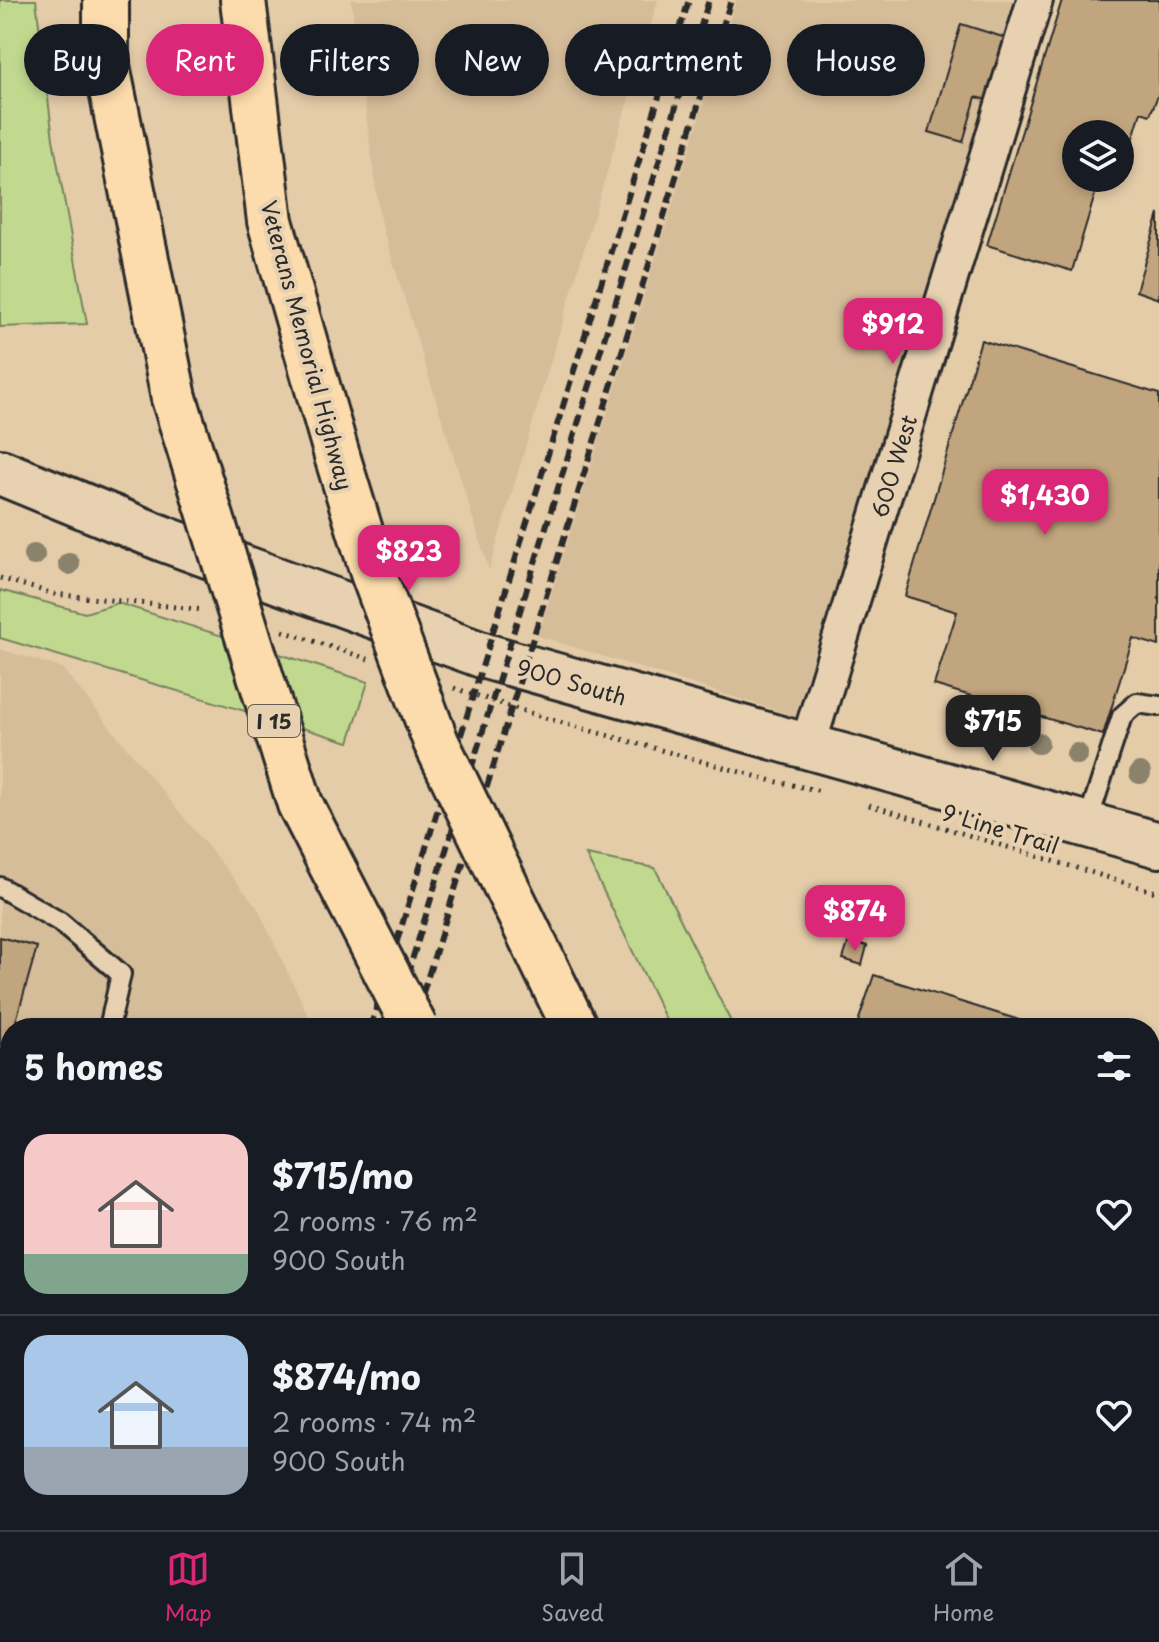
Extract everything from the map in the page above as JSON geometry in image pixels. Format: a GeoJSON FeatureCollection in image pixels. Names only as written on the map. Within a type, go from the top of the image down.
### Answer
{"type":"FeatureCollection","features":[{"type":"Feature","properties":{"kind":"highway","name":"I 15"},"geometry":{"type":"LineString","coordinates":[[106,0],[106,61],[174,398],[300,804],[410,1018]]}},
{"type":"Feature","properties":{"kind":"highway","name":"Veterans Memorial Highway"},"geometry":{"type":"LineString","coordinates":[[243,0],[270,221],[373,573],[436,742],[570,1018]]}},
{"type":"Feature","properties":{"kind":"street","name":"600 West"},"geometry":{"type":"LineString","coordinates":[[807,748],[1035,0]]}},
{"type":"Feature","properties":{"kind":"street","name":"900 South"},"geometry":{"type":"LineString","coordinates":[[0,472],[164,539],[485,656],[1159,845]]}},
{"type":"Feature","properties":{"kind":"lane"},"geometry":{"type":"LineString","coordinates":[[1087,824],[1122,716],[1137,703],[1159,706]]}},
{"type":"Feature","properties":{"kind":"lane"},"geometry":{"type":"LineString","coordinates":[[0,887],[60,922],[121,974],[111,1018]]}},
{"type":"Feature","properties":{"kind":"path"},"geometry":{"type":"LineString","coordinates":[[0,578],[54,594],[147,604]]}},
{"type":"Feature","properties":{"kind":"path","name":"9 Line Trail"},"geometry":{"type":"LineString","coordinates":[[864,803],[1159,893]]}},
{"type":"Feature","properties":{"kind":"shaded area"},"geometry":{"type":"Polygon","coordinates":[[[351,0],[658,0],[651,24],[565,24],[565,96],[630,96],[489,570],[380,220],[364,96],[419,96],[419,24],[354,24],[351,0]]]}},
{"type":"Feature","properties":{"kind":"shaded area"},"geometry":{"type":"Polygon","coordinates":[[[736,0],[1018,0],[795,716],[538,636],[706,96],[771,96],[771,24],[729,24],[736,0]]]}},
{"type":"Feature","properties":{"kind":"shaded area"},"geometry":{"type":"Polygon","coordinates":[[[0,649],[62,668],[257,907],[309,1018],[0,1018],[0,649]]]}},
{"type":"Feature","properties":{"kind":"green space"},"geometry":{"type":"Polygon","coordinates":[[[0,0],[36,0],[39,24],[24,24],[24,96],[48,96],[87,324],[0,327],[0,0]]]}},
{"type":"Feature","properties":{"kind":"green space"},"geometry":{"type":"Polygon","coordinates":[[[0,590],[85,613],[118,603],[368,682],[349,742],[0,638],[0,590]]]}},
{"type":"Feature","properties":{"kind":"green space"},"geometry":{"type":"Polygon","coordinates":[[[586,855],[655,868],[729,1018],[665,1018],[586,855]]]}},
{"type":"Feature","properties":{"kind":"building"},"geometry":{"type":"Polygon","coordinates":[[[1062,0],[1159,0],[1159,93],[1150,115],[1141,112],[1134,135],[1134,120],[1062,120],[1062,192],[1096,192],[1072,271],[987,245],[1062,0]]]}},
{"type":"Feature","properties":{"kind":"building"},"geometry":{"type":"Polygon","coordinates":[[[961,24],[1006,38],[988,100],[976,97],[963,142],[929,132],[961,24]]]}},
{"type":"Feature","properties":{"kind":"building"},"geometry":{"type":"Polygon","coordinates":[[[1159,214],[1159,299],[1136,291],[1159,214]]]}},
{"type":"Feature","properties":{"kind":"building"},"geometry":{"type":"Polygon","coordinates":[[[981,340],[1159,394],[1159,646],[1133,638],[1103,735],[934,685],[957,612],[905,596],[981,340]]]}},
{"type":"Feature","properties":{"kind":"building"},"geometry":{"type":"Polygon","coordinates":[[[0,937],[37,947],[17,1018],[0,1018],[0,937]]]}},
{"type":"Feature","properties":{"kind":"building"},"geometry":{"type":"Polygon","coordinates":[[[849,940],[867,946],[862,965],[843,959],[849,940]]]}},
{"type":"Feature","properties":{"kind":"building"},"geometry":{"type":"Polygon","coordinates":[[[874,975],[1013,1018],[859,1018],[874,975]]]}},
{"type":"Feature","properties":{"kind":"railway"},"geometry":{"type":"LineString","coordinates":[[373,1018],[689,0]]}},
{"type":"Feature","properties":{"kind":"railway"},"geometry":{"type":"LineString","coordinates":[[394,1018],[709,0]]}},
{"type":"Feature","properties":{"kind":"railway"},"geometry":{"type":"LineString","coordinates":[[415,1018],[731,0]]}}]}
